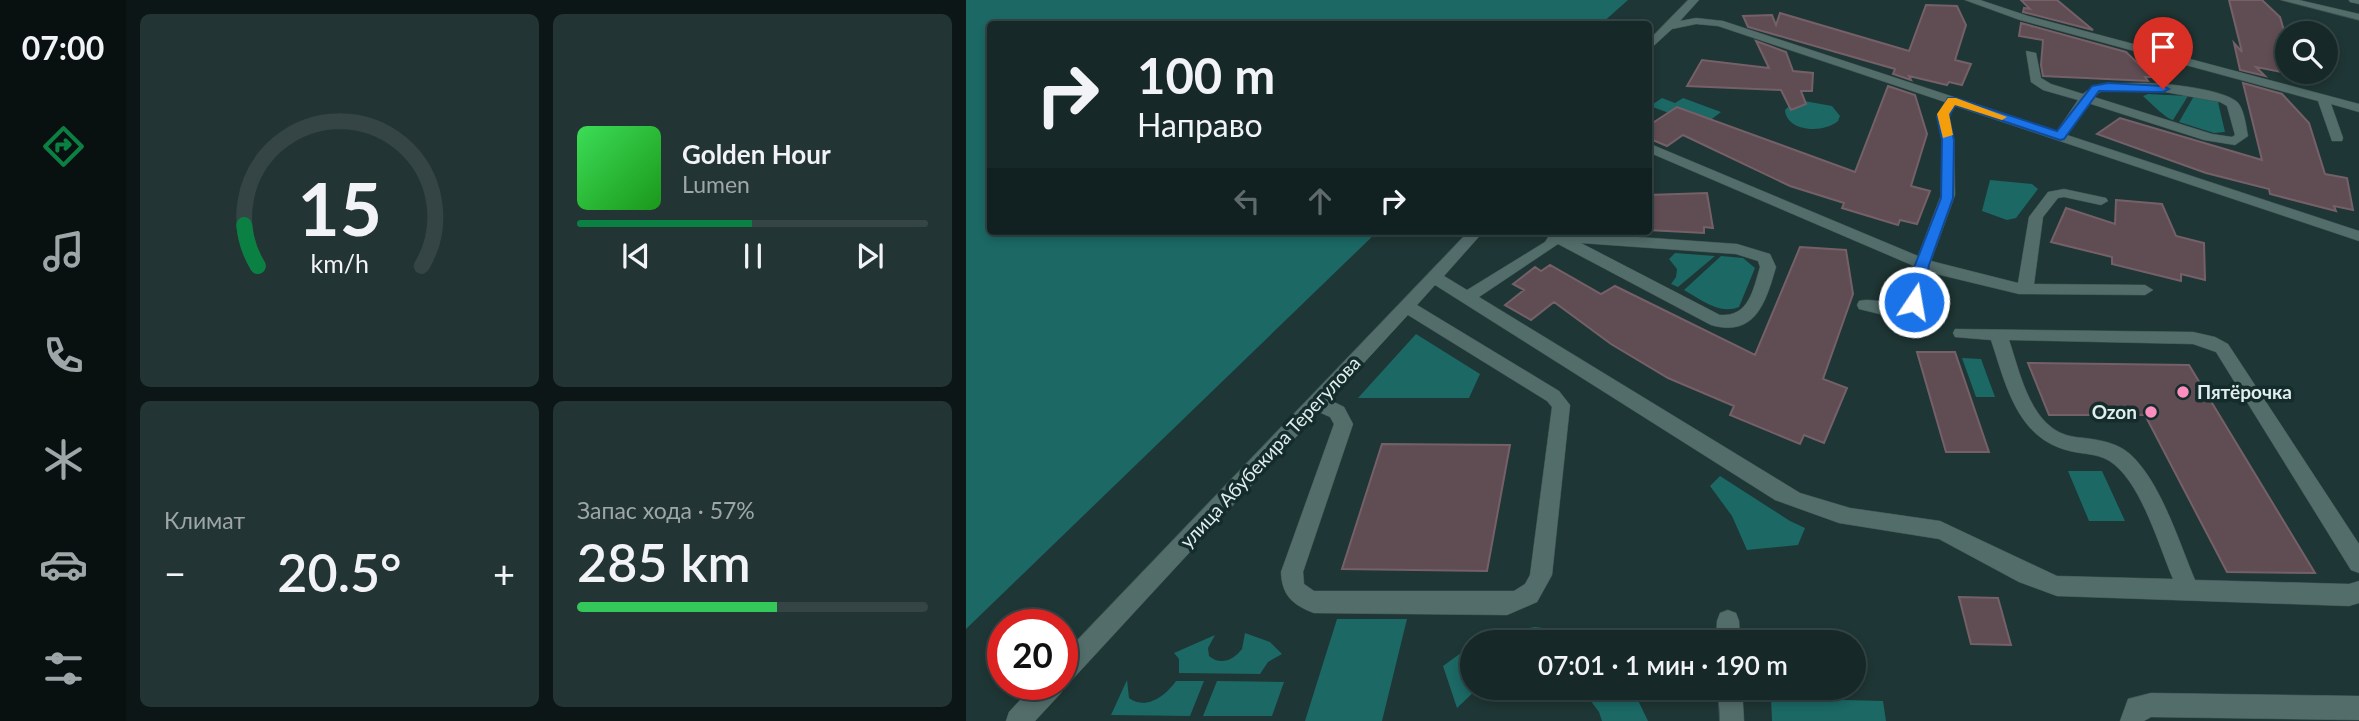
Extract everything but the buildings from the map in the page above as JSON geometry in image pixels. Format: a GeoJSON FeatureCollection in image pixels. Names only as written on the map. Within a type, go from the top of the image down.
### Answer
{"type":"FeatureCollection","features":[{"type":"Feature","properties":{"kind":"street"},"geometry":{"type":"LineString","coordinates":[[1652,44],[1694,0]]}},
{"type":"Feature","properties":{"kind":"street"},"geometry":{"type":"LineString","coordinates":[[1970,0],[2024,18],[2359,108]]}},
{"type":"Feature","properties":{"kind":"street"},"geometry":{"type":"LineString","coordinates":[[2286,0],[2359,17]]}},
{"type":"Feature","properties":{"kind":"street"},"geometry":{"type":"LineString","coordinates":[[1670,26],[1696,20],[1719,23],[2359,236]]}},
{"type":"Feature","properties":{"kind":"street"},"geometry":{"type":"LineString","coordinates":[[2030,53],[2037,82],[2087,99],[2216,139],[2235,141],[2242,136],[2233,104],[2227,99],[2211,94],[2104,87],[2096,89],[2087,99],[2060,136]]}},
{"type":"Feature","properties":{"kind":"street"},"geometry":{"type":"LineString","coordinates":[[2323,98],[2337,138]]}},
{"type":"Feature","properties":{"kind":"street"},"geometry":{"type":"LineString","coordinates":[[1865,305],[1892,311],[1911,307],[1922,265],[1948,195],[1948,140],[1943,117],[1952,100]]}},
{"type":"Feature","properties":{"kind":"street"},"geometry":{"type":"LineString","coordinates":[[1652,149],[1922,265],[2002,286],[2025,289],[2145,290]]}},
{"type":"Feature","properties":{"kind":"street"},"geometry":{"type":"LineString","coordinates":[[2025,289],[2036,217],[2053,195],[2064,193],[2101,201]]}},
{"type":"Feature","properties":{"kind":"street","name":"улица Абубекира Терегулова"},"geometry":{"type":"LineString","coordinates":[[1078,657],[1473,235]]}},
{"type":"Feature","properties":{"kind":"street"},"geometry":{"type":"LineString","coordinates":[[1467,297],[1550,244],[1557,235]]}},
{"type":"Feature","properties":{"kind":"street"},"geometry":{"type":"LineString","coordinates":[[1560,235],[1717,321],[1726,323],[1738,321],[1751,313],[1768,267],[1765,258],[1737,249],[1570,235]]}},
{"type":"Feature","properties":{"kind":"street"},"geometry":{"type":"LineString","coordinates":[[1434,277],[1782,494],[1804,504],[1846,517],[1938,530],[1966,541],[2035,579],[2057,586],[2349,595],[2359,592]]}},
{"type":"Feature","properties":{"kind":"street"},"geometry":{"type":"LineString","coordinates":[[1317,402],[1337,412],[1344,425],[1292,572],[1292,585],[1298,595],[1314,602],[1494,604],[1521,601],[1529,596],[1537,587],[1541,575],[1561,405],[1553,396],[1407,306]]}},
{"type":"Feature","properties":{"kind":"street"},"geometry":{"type":"LineString","coordinates":[[1961,333],[2193,338],[2216,344],[2222,348],[2359,563]]}},
{"type":"Feature","properties":{"kind":"street"},"geometry":{"type":"LineString","coordinates":[[1998,334],[2034,424],[2059,441],[2101,448],[2114,453],[2135,473],[2189,591]]}},
{"type":"Feature","properties":{"kind":"street"},"geometry":{"type":"LineString","coordinates":[[1018,721],[1037,700]]}},
{"type":"Feature","properties":{"kind":"street"},"geometry":{"type":"LineString","coordinates":[[1731,700],[1732,721]]}},
{"type":"Feature","properties":{"kind":"street"},"geometry":{"type":"LineString","coordinates":[[2132,721],[2134,713],[2143,706],[2283,714],[2359,708]]}},
{"type":"Feature","properties":{"kind":"shaded area"},"geometry":{"type":"Polygon","coordinates":[[[966,0],[1628,0],[1604,21],[987,21],[987,235],[1374,235],[966,629],[966,0]]]}},
{"type":"Feature","properties":{"kind":"shaded area"},"geometry":{"type":"Polygon","coordinates":[[[2143,96],[2188,96],[2173,120],[2143,96]]]}},
{"type":"Feature","properties":{"kind":"shaded area"},"geometry":{"type":"Polygon","coordinates":[[[2194,96],[2218,102],[2225,132],[2214,133],[2179,122],[2194,96]]]}},
{"type":"Feature","properties":{"kind":"shaded area"},"geometry":{"type":"Polygon","coordinates":[[[1662,98],[1675,103],[1683,98],[1721,112],[1708,122],[1669,113],[1652,105],[1662,98]]]}},
{"type":"Feature","properties":{"kind":"shaded area"},"geometry":{"type":"Polygon","coordinates":[[[1804,101],[1832,106],[1840,116],[1838,121],[1825,128],[1816,129],[1799,127],[1792,123],[1785,110],[1804,101]]]}},
{"type":"Feature","properties":{"kind":"shaded area"},"geometry":{"type":"Polygon","coordinates":[[[1990,180],[2032,184],[2038,189],[2016,218],[2007,220],[1982,211],[1990,180]]]}},
{"type":"Feature","properties":{"kind":"shaded area"},"geometry":{"type":"Polygon","coordinates":[[[1675,253],[1715,256],[1678,287],[1671,284],[1677,269],[1669,259],[1675,253]]]}},
{"type":"Feature","properties":{"kind":"shaded area"},"geometry":{"type":"Polygon","coordinates":[[[1721,256],[1743,258],[1755,268],[1739,307],[1732,309],[1717,308],[1684,290],[1721,256]]]}},
{"type":"Feature","properties":{"kind":"shaded area"},"geometry":{"type":"Polygon","coordinates":[[[1416,334],[1480,374],[1469,398],[1358,398],[1416,334]]]}},
{"type":"Feature","properties":{"kind":"shaded area"},"geometry":{"type":"Polygon","coordinates":[[[1962,358],[1981,359],[1995,397],[1976,397],[1962,358]]]}},
{"type":"Feature","properties":{"kind":"shaded area"},"geometry":{"type":"Polygon","coordinates":[[[2068,471],[2102,471],[2125,521],[2089,521],[2068,471]]]}},
{"type":"Feature","properties":{"kind":"shaded area"},"geometry":{"type":"Polygon","coordinates":[[[1720,476],[1805,528],[1798,545],[1747,550],[1732,516],[1710,486],[1720,476]]]}},
{"type":"Feature","properties":{"kind":"shaded area"},"geometry":{"type":"Polygon","coordinates":[[[1337,619],[1407,619],[1382,721],[1305,721],[1337,619]]]}},
{"type":"Feature","properties":{"kind":"shaded area"},"geometry":{"type":"Polygon","coordinates":[[[1535,627],[1559,630],[1515,630],[1535,627]]]}},
{"type":"Feature","properties":{"kind":"shaded area"},"geometry":{"type":"Polygon","coordinates":[[[1245,633],[1270,642],[1282,654],[1268,662],[1260,674],[1179,673],[1179,659],[1174,653],[1215,635],[1208,648],[1209,656],[1218,661],[1227,660],[1242,649],[1245,633]]]}},
{"type":"Feature","properties":{"kind":"shaded area"},"geometry":{"type":"Polygon","coordinates":[[[1460,654],[1460,700],[1465,700],[1457,708],[1443,666],[1460,654]]]}},
{"type":"Feature","properties":{"kind":"shaded area"},"geometry":{"type":"Polygon","coordinates":[[[1127,680],[1129,698],[1143,703],[1156,700],[1176,681],[1204,681],[1190,716],[1111,715],[1127,680]]]}},
{"type":"Feature","properties":{"kind":"shaded area"},"geometry":{"type":"Polygon","coordinates":[[[1217,681],[1284,682],[1272,716],[1203,716],[1217,681]]]}},
{"type":"Feature","properties":{"kind":"shaded area"},"geometry":{"type":"Polygon","coordinates":[[[1590,700],[1638,700],[1648,721],[1602,721],[1590,700]]]}},
{"type":"Feature","properties":{"kind":"shaded area"},"geometry":{"type":"Polygon","coordinates":[[[1771,700],[1883,701],[1886,721],[1772,721],[1771,700]]]}},
{"type":"Feature","properties":{"kind":"slow traffic"},"geometry":{"type":"LineString","coordinates":[[1947,135],[1943,114],[1952,100],[2002,117]]}},
{"type":"Feature","properties":{"kind":"place","name":"Пятёрочка"},"geometry":{"type":"Point","coordinates":[2183,392]}},
{"type":"Feature","properties":{"kind":"place","name":"Ozon"},"geometry":{"type":"Point","coordinates":[2151,412]}},
{"type":"Feature","properties":{"kind":"route"},"geometry":{"type":"LineString","coordinates":[[1914,302],[1922,265],[1947,198],[1948,140],[1943,117],[1952,100],[2060,136],[2096,89],[2163,89]]}}]}
